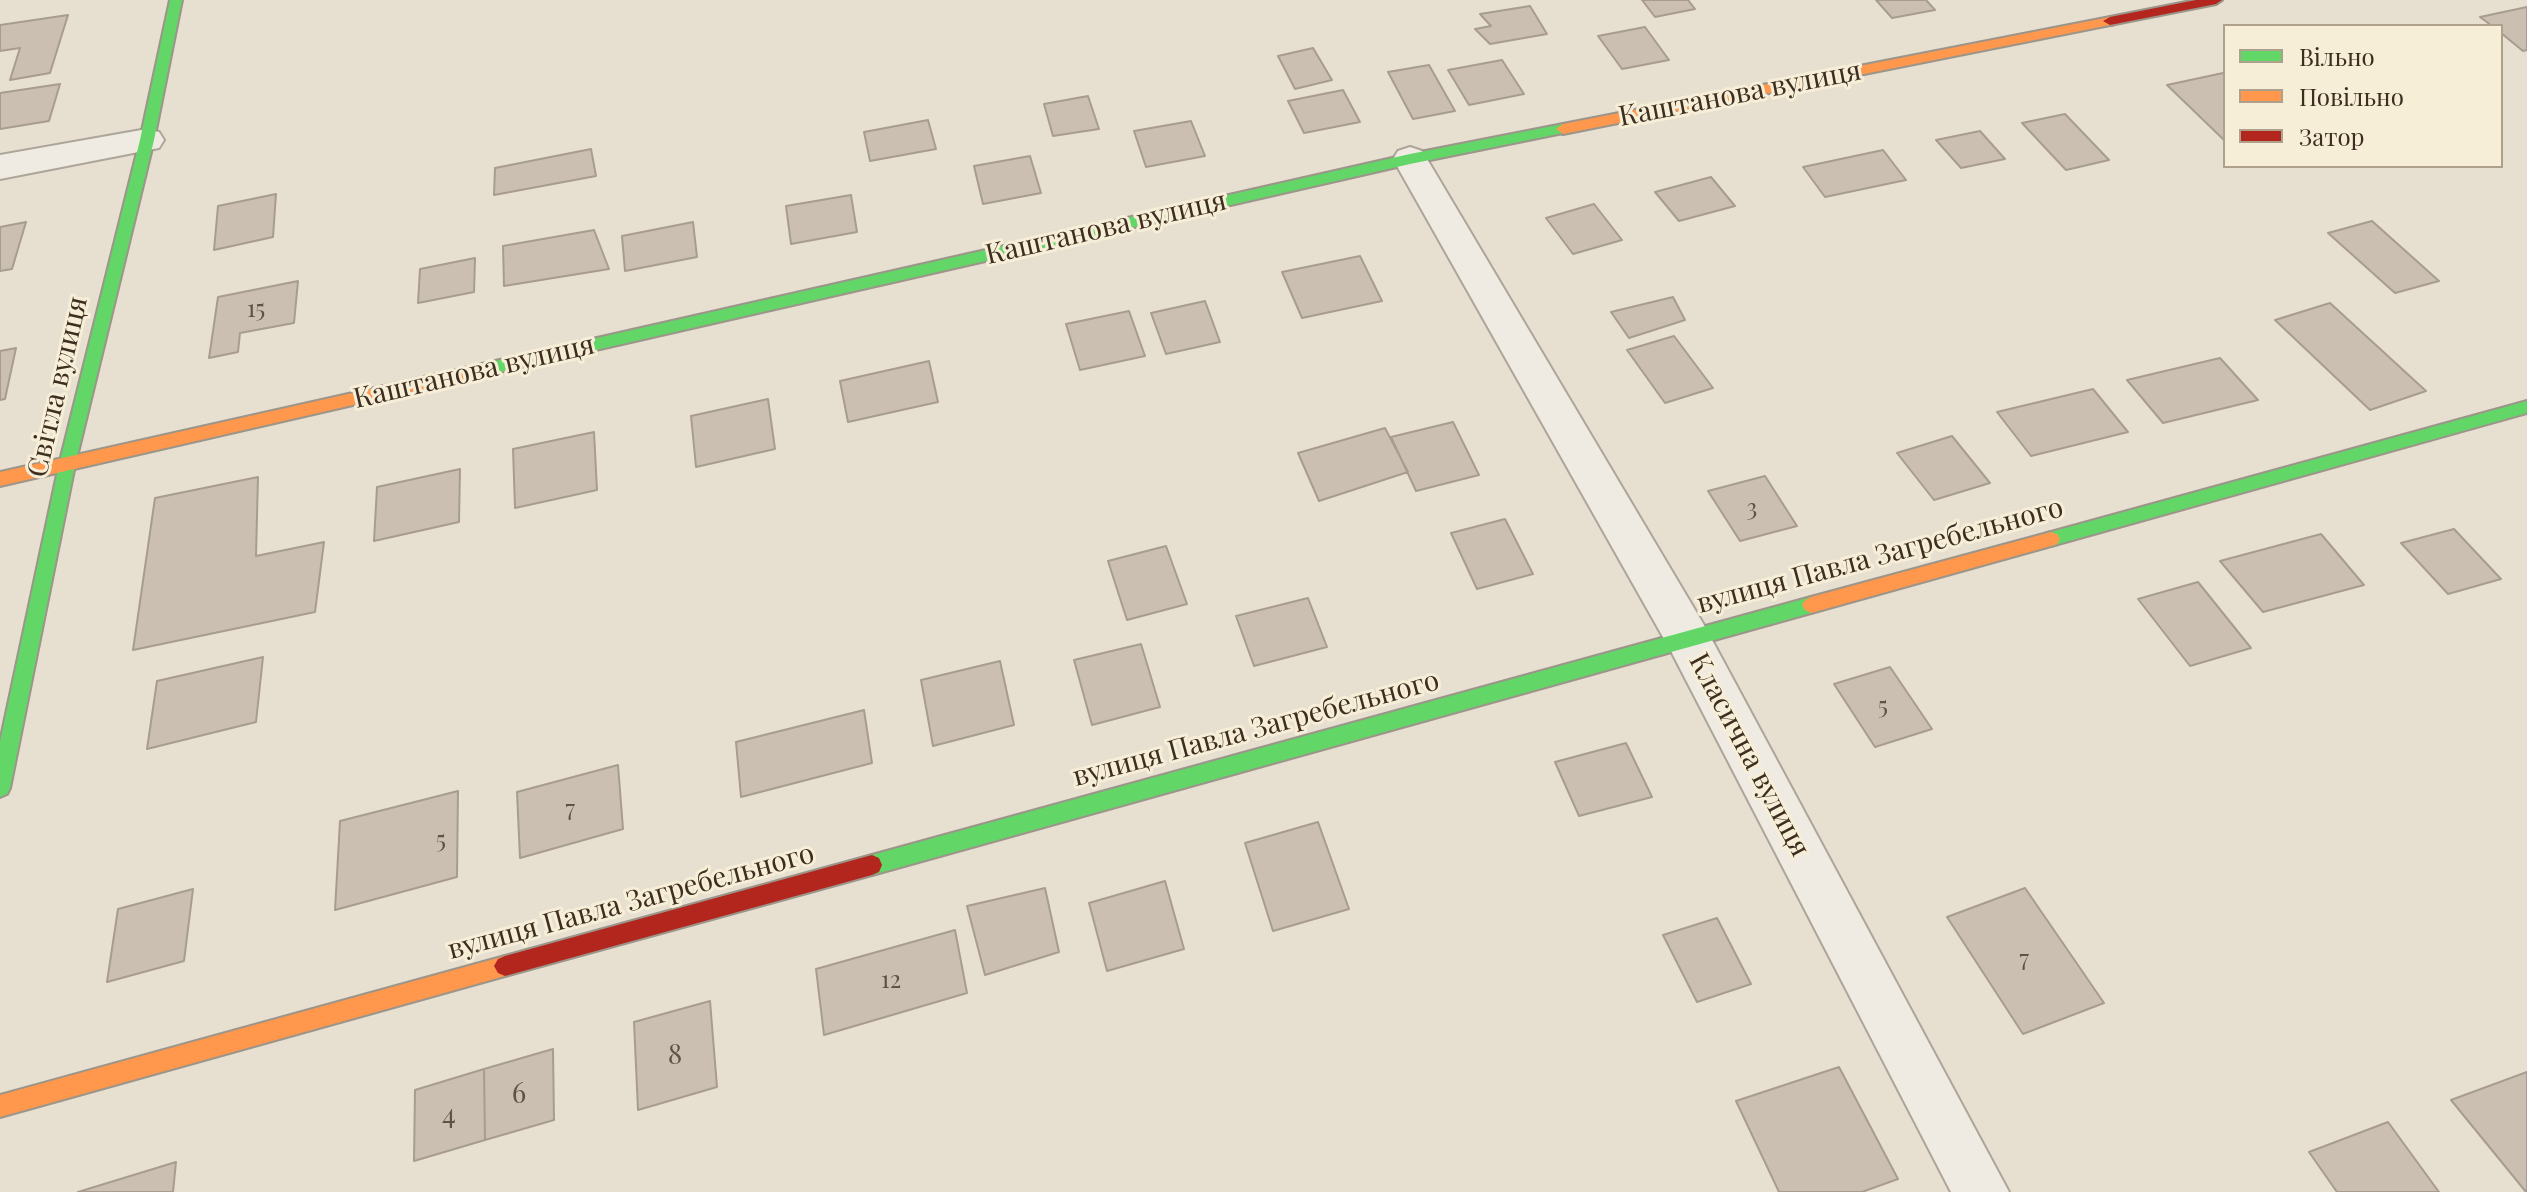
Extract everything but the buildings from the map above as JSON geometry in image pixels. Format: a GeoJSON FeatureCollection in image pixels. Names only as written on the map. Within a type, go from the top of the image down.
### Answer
{"type":"FeatureCollection","features":[{"type":"Feature","properties":{"kind":"street","name":"Світла вулиця"},"geometry":{"type":"LineString","coordinates":[[0,788],[67,465],[147,140],[176,0]]}},
{"type":"Feature","properties":{"kind":"street","name":"Каштанова вулиця"},"geometry":{"type":"LineString","coordinates":[[0,479],[1410,159],[2216,0]]}},
{"type":"Feature","properties":{"kind":"street"},"geometry":{"type":"LineString","coordinates":[[0,167],[147,140]]}},
{"type":"Feature","properties":{"kind":"street","name":"Класична вулиця"},"geometry":{"type":"LineString","coordinates":[[1410,159],[1688,639],[1981,1192]]}},
{"type":"Feature","properties":{"kind":"street","name":"вулиця Павла Загребельного"},"geometry":{"type":"LineString","coordinates":[[0,1106],[2527,407]]}},
{"type":"Feature","properties":{"kind":"traffic: fast"},"geometry":{"type":"LineString","coordinates":[[0,788],[67,465],[147,140],[176,0]]}},
{"type":"Feature","properties":{"kind":"traffic: fast"},"geometry":{"type":"LineString","coordinates":[[482,370],[1410,159],[1563,129]]}},
{"type":"Feature","properties":{"kind":"traffic: fast"},"geometry":{"type":"LineString","coordinates":[[2051,539],[2527,407]]}},
{"type":"Feature","properties":{"kind":"traffic: fast"},"geometry":{"type":"LineString","coordinates":[[872,865],[1811,605]]}},
{"type":"Feature","properties":{"kind":"traffic: slow"},"geometry":{"type":"LineString","coordinates":[[1563,129],[2110,21]]}},
{"type":"Feature","properties":{"kind":"traffic: slow"},"geometry":{"type":"LineString","coordinates":[[0,479],[482,370]]}},
{"type":"Feature","properties":{"kind":"traffic: slow"},"geometry":{"type":"LineString","coordinates":[[1811,605],[2051,539]]}},
{"type":"Feature","properties":{"kind":"traffic: slow"},"geometry":{"type":"LineString","coordinates":[[0,1106],[505,966]]}},
{"type":"Feature","properties":{"kind":"traffic: jam"},"geometry":{"type":"LineString","coordinates":[[2110,21],[2216,0]]}},
{"type":"Feature","properties":{"kind":"traffic: jam"},"geometry":{"type":"LineString","coordinates":[[505,966],[872,865]]}}]}
